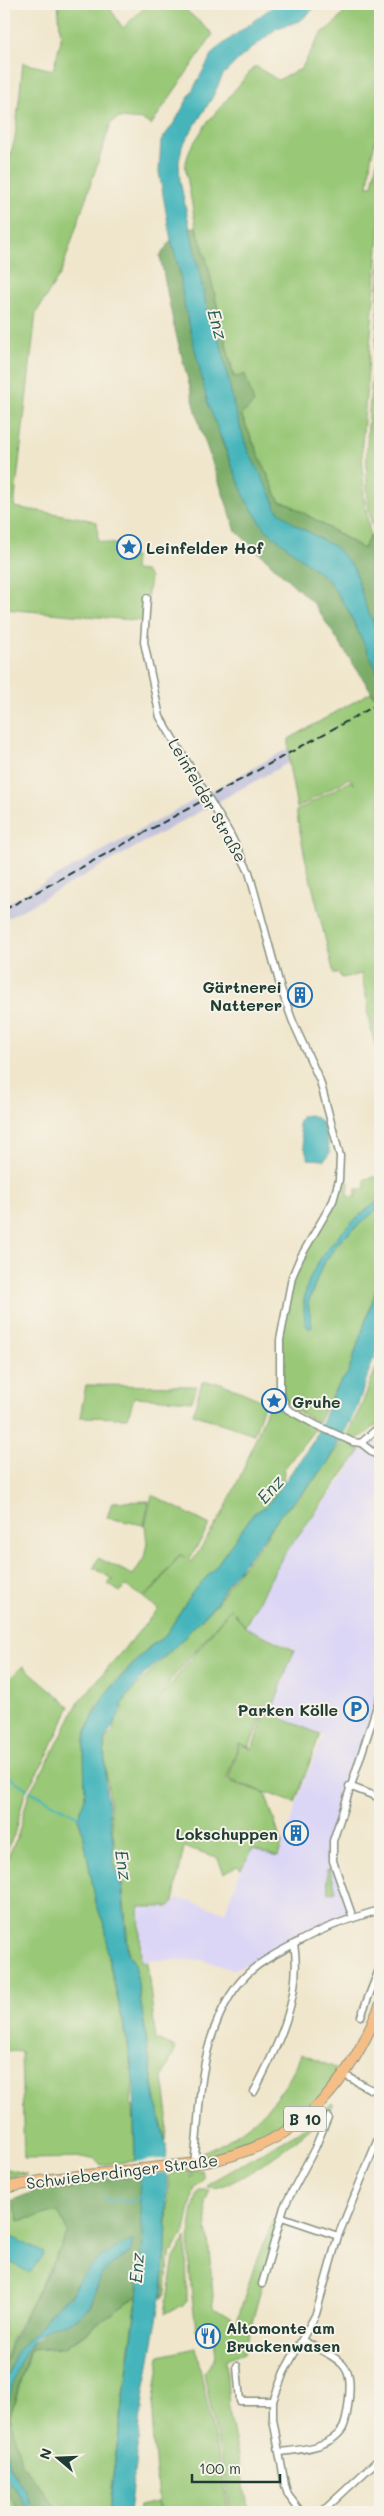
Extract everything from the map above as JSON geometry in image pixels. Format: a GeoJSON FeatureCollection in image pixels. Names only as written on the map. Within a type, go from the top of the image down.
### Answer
{"type":"FeatureCollection","features":[{"type":"Feature","properties":{"kind":"main road","name":"Schwieberdinger Straße"},"geometry":{"type":"LineString","coordinates":[[4,2188],[86,2175],[194,2164],[243,2153],[282,2135],[317,2108],[345,2075],[365,2041],[380,2006]]}},
{"type":"Feature","properties":{"kind":"street","name":"Leinfelder Straße"},"geometry":{"type":"LineString","coordinates":[[147,598],[144,642],[160,716],[230,834],[249,872],[260,905],[281,989],[320,1080],[337,1138],[341,1163],[337,1191],[328,1212],[300,1258],[292,1278],[280,1340],[279,1381],[282,1398],[287,1409],[344,1438],[361,1443]]}},
{"type":"Feature","properties":{"kind":"street"},"geometry":{"type":"LineString","coordinates":[[380,1426],[361,1443],[380,1458]]}},
{"type":"Feature","properties":{"kind":"street"},"geometry":{"type":"LineString","coordinates":[[374,1453],[380,1446]]}},
{"type":"Feature","properties":{"kind":"street"},"geometry":{"type":"LineString","coordinates":[[353,1918],[333,1860],[333,1841],[349,1786],[380,1697]]}},
{"type":"Feature","properties":{"kind":"street"},"geometry":{"type":"LineString","coordinates":[[349,1786],[380,1798]]}},
{"type":"Feature","properties":{"kind":"street"},"geometry":{"type":"LineString","coordinates":[[194,2164],[203,2074],[221,2014],[227,2001],[246,1975],[267,1959],[294,1944],[353,1918],[380,1910]]}},
{"type":"Feature","properties":{"kind":"street"},"geometry":{"type":"LineString","coordinates":[[254,2092],[275,2049],[293,1991],[296,1977],[294,1944]]}},
{"type":"Feature","properties":{"kind":"street"},"geometry":{"type":"LineString","coordinates":[[361,2016],[380,1967]]}},
{"type":"Feature","properties":{"kind":"street"},"geometry":{"type":"LineString","coordinates":[[345,2075],[370,2088],[380,2090]]}},
{"type":"Feature","properties":{"kind":"street"},"geometry":{"type":"LineString","coordinates":[[262,2284],[284,2207],[324,2129],[328,2117]]}},
{"type":"Feature","properties":{"kind":"street"},"geometry":{"type":"LineString","coordinates":[[301,2512],[288,2495],[273,2419],[273,2401],[284,2372],[303,2341],[316,2314],[338,2236],[380,2134]]}},
{"type":"Feature","properties":{"kind":"street"},"geometry":{"type":"LineString","coordinates":[[282,2217],[338,2236]]}},
{"type":"Feature","properties":{"kind":"street"},"geometry":{"type":"LineString","coordinates":[[279,2452],[305,2449],[328,2440],[342,2428],[345,2422],[350,2378],[344,2366],[303,2341]]}},
{"type":"Feature","properties":{"kind":"street"},"geometry":{"type":"LineString","coordinates":[[237,2366],[240,2401],[273,2401]]}},
{"type":"Feature","properties":{"kind":"street"},"geometry":{"type":"LineString","coordinates":[[322,2512],[380,2458]]}},
{"type":"Feature","properties":{"kind":"shaded area"},"geometry":{"type":"Polygon","coordinates":[[[380,698],[380,712],[4,920],[4,905],[380,698]]]}},
{"type":"Feature","properties":{"kind":"shaded area"},"geometry":{"type":"Polygon","coordinates":[[[380,1428],[380,1691],[331,1841],[331,1852],[351,1915],[233,1970],[202,1960],[142,1960],[140,1908],[169,1908],[178,1898],[225,1912],[240,1872],[253,1849],[279,1857],[304,1781],[324,1735],[271,1713],[295,1649],[246,1627],[283,1556],[345,1475],[368,1440],[380,1428]]]}},
{"type":"Feature","properties":{"kind":"green space"},"geometry":{"type":"Polygon","coordinates":[[[58,4],[107,4],[123,28],[148,4],[179,4],[213,34],[151,125],[143,120],[118,118],[111,123],[61,273],[36,313],[14,507],[97,522],[98,541],[123,546],[124,556],[135,557],[134,570],[145,571],[150,578],[144,621],[4,609],[4,514],[9,512],[4,511],[4,178],[15,138],[23,63],[53,70],[61,40],[58,4]]]}},
{"type":"Feature","properties":{"kind":"green space"},"geometry":{"type":"Polygon","coordinates":[[[352,4],[380,4],[380,122],[371,158],[368,186],[372,186],[380,146],[380,223],[362,445],[364,495],[370,535],[364,549],[289,504],[279,501],[241,414],[245,375],[234,376],[206,257],[196,227],[185,165],[190,149],[206,124],[255,66],[278,80],[301,69],[320,35],[337,21],[352,4]]]}},
{"type":"Feature","properties":{"kind":"green space"},"geometry":{"type":"Polygon","coordinates":[[[196,227],[206,257],[233,376],[237,377],[245,374],[254,403],[241,415],[279,501],[289,504],[363,549],[371,535],[380,550],[380,637],[366,607],[354,568],[311,533],[294,524],[276,509],[272,496],[247,449],[234,407],[221,344],[209,319],[190,228],[196,227]]]}},
{"type":"Feature","properties":{"kind":"green space"},"geometry":{"type":"Polygon","coordinates":[[[171,240],[180,273],[183,299],[221,440],[247,502],[265,529],[329,581],[347,608],[380,677],[380,698],[377,700],[314,604],[236,531],[201,430],[174,326],[160,256],[171,240]]]}},
{"type":"Feature","properties":{"kind":"green space"},"geometry":{"type":"Polygon","coordinates":[[[380,262],[380,542],[372,525],[368,500],[367,440],[377,330],[380,262]]]}},
{"type":"Feature","properties":{"kind":"green space"},"geometry":{"type":"Polygon","coordinates":[[[371,692],[380,712],[380,1070],[361,974],[342,978],[338,973],[334,974],[305,857],[296,811],[350,781],[355,784],[349,778],[297,808],[289,765],[289,739],[371,692]]]}},
{"type":"Feature","properties":{"kind":"green space"},"geometry":{"type":"Polygon","coordinates":[[[380,1176],[380,1199],[370,1207],[318,1264],[303,1302],[312,1327],[308,1303],[322,1266],[339,1242],[380,1207],[380,1278],[348,1373],[336,1388],[318,1422],[294,1410],[286,1401],[282,1391],[280,1340],[292,1277],[328,1212],[339,1180],[349,1182],[348,1196],[356,1197],[356,1189],[365,1189],[365,1179],[380,1176]]]}},
{"type":"Feature","properties":{"kind":"green space"},"geometry":{"type":"Polygon","coordinates":[[[376,1368],[380,1369],[380,1422],[361,1437],[357,1438],[346,1435],[360,1409],[376,1368]]]}},
{"type":"Feature","properties":{"kind":"green space"},"geometry":{"type":"Polygon","coordinates":[[[202,1382],[221,1383],[265,1402],[254,1434],[193,1414],[202,1382]]]}},
{"type":"Feature","properties":{"kind":"green space"},"geometry":{"type":"Polygon","coordinates":[[[86,1385],[197,1386],[192,1401],[134,1397],[128,1418],[80,1417],[86,1385]]]}},
{"type":"Feature","properties":{"kind":"green space"},"geometry":{"type":"Polygon","coordinates":[[[268,1407],[278,1408],[315,1429],[284,1469],[283,1484],[266,1506],[253,1514],[213,1570],[191,1594],[166,1635],[150,1646],[114,1683],[97,1707],[86,1730],[84,1746],[85,1798],[78,1819],[83,1833],[96,1903],[106,1931],[110,1967],[128,2045],[133,2082],[131,2106],[133,2105],[135,2161],[100,2165],[94,2158],[24,2159],[21,2052],[4,2050],[4,1866],[18,1835],[29,1793],[51,1756],[78,1703],[158,1609],[144,1598],[156,1587],[180,1555],[185,1557],[180,1554],[156,1586],[143,1597],[126,1586],[120,1592],[108,1584],[111,1580],[114,1580],[94,1568],[98,1558],[133,1575],[144,1558],[147,1543],[145,1525],[152,1495],[210,1525],[189,1560],[192,1562],[224,1511],[244,1468],[268,1407]]]}},
{"type":"Feature","properties":{"kind":"green space"},"geometry":{"type":"Polygon","coordinates":[[[342,1441],[356,1445],[357,1450],[361,1450],[283,1556],[245,1626],[234,1612],[245,1627],[294,1650],[271,1713],[265,1711],[249,1747],[239,1743],[226,1780],[265,1793],[282,1844],[278,1857],[253,1849],[241,1869],[237,1866],[224,1873],[217,1857],[184,1847],[173,1902],[169,1907],[139,1907],[141,1961],[147,1962],[156,2040],[176,2048],[163,2077],[168,2115],[166,2141],[156,2100],[135,1964],[129,1954],[122,1878],[114,1863],[114,1841],[104,1753],[105,1739],[113,1732],[114,1721],[124,1710],[122,1704],[132,1691],[217,1603],[231,1581],[262,1543],[280,1515],[299,1498],[329,1462],[342,1441]],[[231,1608],[170,1681],[160,1698],[231,1608]]]}},
{"type":"Feature","properties":{"kind":"green space"},"geometry":{"type":"Polygon","coordinates":[[[149,1501],[144,1525],[107,1518],[112,1502],[149,1501]]]}},
{"type":"Feature","properties":{"kind":"green space"},"geometry":{"type":"Polygon","coordinates":[[[23,1666],[70,1706],[48,1754],[25,1793],[14,1835],[4,1855],[4,1683],[23,1666]]]}},
{"type":"Feature","properties":{"kind":"green space"},"geometry":{"type":"Polygon","coordinates":[[[266,1712],[320,1734],[295,1803],[228,1779],[240,1744],[252,1749],[266,1712]]]}},
{"type":"Feature","properties":{"kind":"green space"},"geometry":{"type":"Polygon","coordinates":[[[327,1869],[330,1869],[336,1891],[328,1893],[327,1869]]]}},
{"type":"Feature","properties":{"kind":"green space"},"geometry":{"type":"Polygon","coordinates":[[[301,2054],[343,2071],[332,2086],[306,2112],[275,2133],[241,2148],[208,2157],[200,2157],[199,2154],[232,2138],[261,2115],[285,2086],[301,2054]]]}},
{"type":"Feature","properties":{"kind":"green space"},"geometry":{"type":"Polygon","coordinates":[[[332,2103],[334,2104],[326,2114],[281,2152],[231,2183],[217,2187],[207,2187],[209,2183],[298,2132],[332,2103]]]}},
{"type":"Feature","properties":{"kind":"green space"},"geometry":{"type":"Polygon","coordinates":[[[4,2168],[27,2174],[4,2178],[4,2168]]]}},
{"type":"Feature","properties":{"kind":"green space"},"geometry":{"type":"Polygon","coordinates":[[[189,2170],[191,2178],[193,2175],[190,2170],[201,2170],[203,2179],[195,2187],[185,2230],[173,2252],[171,2250],[164,2298],[162,2298],[169,2176],[174,2172],[189,2170]]]}},
{"type":"Feature","properties":{"kind":"green space"},"geometry":{"type":"Polygon","coordinates":[[[140,2175],[143,2242],[137,2296],[65,2347],[29,2350],[10,2417],[21,2463],[54,2506],[62,2512],[32,2512],[31,2501],[9,2466],[4,2439],[6,2401],[21,2355],[49,2327],[75,2320],[91,2305],[101,2276],[112,2263],[130,2253],[99,2258],[80,2279],[72,2293],[51,2312],[40,2327],[17,2351],[4,2383],[4,2365],[12,2342],[68,2233],[58,2211],[19,2221],[13,2200],[48,2186],[140,2175]]]}},
{"type":"Feature","properties":{"kind":"green space"},"geometry":{"type":"Polygon","coordinates":[[[199,2190],[210,2190],[205,2203],[214,2307],[237,2321],[256,2261],[274,2219],[279,2220],[244,2353],[226,2360],[229,2410],[249,2512],[231,2512],[204,2373],[216,2357],[213,2327],[196,2330],[190,2277],[189,2242],[194,2207],[199,2190]]]}},
{"type":"Feature","properties":{"kind":"green space"},"geometry":{"type":"Polygon","coordinates":[[[13,2200],[19,2221],[58,2211],[68,2233],[11,2341],[4,2363],[4,2205],[13,2200]]]}},
{"type":"Feature","properties":{"kind":"green space"},"geometry":{"type":"Polygon","coordinates":[[[186,2238],[187,2300],[183,2306],[165,2313],[174,2258],[186,2238]]]}},
{"type":"Feature","properties":{"kind":"green space"},"geometry":{"type":"Polygon","coordinates":[[[137,2296],[108,2512],[63,2512],[54,2506],[21,2463],[10,2417],[30,2350],[65,2348],[137,2296]]]}},
{"type":"Feature","properties":{"kind":"green space"},"geometry":{"type":"Polygon","coordinates":[[[196,2348],[229,2512],[161,2512],[157,2489],[152,2415],[160,2356],[196,2348]]]}},
{"type":"Feature","properties":{"kind":"green space"},"geometry":{"type":"Polygon","coordinates":[[[4,2475],[32,2512],[20,2512],[4,2487],[4,2475]]]}},
{"type":"Feature","properties":{"kind":"green space"},"geometry":{"type":"Polygon","coordinates":[[[4,2488],[20,2512],[4,2512],[4,2488]]]}},
{"type":"Feature","properties":{"kind":"green space"},"geometry":{"type":"Polygon","coordinates":[[[158,2502],[160,2512],[138,2512],[139,2506],[158,2502]]]}},
{"type":"Feature","properties":{"kind":"water"},"geometry":{"type":"Polygon","coordinates":[[[276,4],[319,4],[300,21],[277,28],[240,58],[223,75],[212,98],[182,146],[179,162],[180,181],[209,319],[221,344],[234,407],[247,449],[272,496],[276,509],[294,524],[335,547],[354,568],[366,607],[380,637],[380,677],[347,608],[329,581],[265,529],[247,502],[208,404],[183,299],[180,273],[171,240],[159,172],[161,141],[176,120],[214,51],[276,4]]]}},
{"type":"Feature","properties":{"kind":"water"},"geometry":{"type":"Polygon","coordinates":[[[308,1115],[318,1119],[324,1129],[330,1153],[324,1160],[308,1159],[298,1124],[301,1117],[308,1115]]]}},
{"type":"Feature","properties":{"kind":"water"},"geometry":{"type":"Polygon","coordinates":[[[380,1199],[380,1207],[339,1242],[322,1266],[308,1303],[312,1327],[309,1329],[306,1325],[304,1311],[305,1294],[318,1262],[341,1233],[380,1199]]]}},
{"type":"Feature","properties":{"kind":"water"},"geometry":{"type":"Polygon","coordinates":[[[380,1278],[380,1339],[356,1410],[328,1463],[280,1515],[229,1581],[216,1603],[178,1644],[144,1675],[122,1703],[122,1710],[104,1739],[106,1789],[113,1841],[113,1863],[121,1880],[128,1954],[135,1964],[155,2099],[166,2145],[167,2172],[166,2252],[161,2298],[144,2392],[129,2512],[108,2512],[141,2274],[143,2233],[139,2197],[140,2175],[135,2161],[134,2082],[128,2044],[107,1950],[106,1931],[96,1903],[83,1833],[78,1818],[85,1798],[84,1746],[87,1729],[106,1693],[150,1647],[166,1635],[191,1594],[213,1570],[253,1514],[266,1506],[276,1494],[314,1440],[336,1388],[348,1373],[380,1278]]]}},
{"type":"Feature","properties":{"kind":"water"},"geometry":{"type":"Polygon","coordinates":[[[4,2233],[44,2253],[30,2273],[4,2259],[4,2233]]]}},
{"type":"Feature","properties":{"kind":"water"},"geometry":{"type":"Polygon","coordinates":[[[133,2240],[130,2253],[114,2263],[104,2273],[91,2303],[84,2312],[74,2320],[49,2328],[36,2338],[25,2353],[17,2370],[7,2410],[7,2450],[9,2466],[30,2499],[32,2512],[4,2475],[4,2383],[17,2351],[40,2327],[51,2312],[72,2294],[80,2279],[99,2258],[133,2240]]]}},
{"type":"Feature","properties":{"kind":"pier"},"geometry":{"type":"Polygon","coordinates":[[[169,2158],[170,2172],[138,2175],[133,2162],[169,2158]]]}},
{"type":"Feature","properties":{"kind":"waterway"},"geometry":{"type":"LineString","coordinates":[[373,1357],[380,1360]]}},
{"type":"Feature","properties":{"kind":"waterway"},"geometry":{"type":"LineString","coordinates":[[4,1773],[27,1789]]}},
{"type":"Feature","properties":{"kind":"waterway"},"geometry":{"type":"LineString","coordinates":[[30,1791],[81,1818]]}},
{"type":"Feature","properties":{"kind":"waterway"},"geometry":{"type":"LineString","coordinates":[[103,2197],[109,2202],[119,2198],[131,2202],[139,2197]]}},
{"type":"Feature","properties":{"kind":"railway"},"geometry":{"type":"LineString","coordinates":[[4,910],[380,703]]}},
{"type":"Feature","properties":{"kind":"place","name":"Leinfelder Hof"},"geometry":{"type":"Point","coordinates":[129,547]}},
{"type":"Feature","properties":{"kind":"place","name":"Gärtnerei Natterer"},"geometry":{"type":"Point","coordinates":[300,995]}},
{"type":"Feature","properties":{"kind":"place","name":"Gruhe"},"geometry":{"type":"Point","coordinates":[274,1401]}},
{"type":"Feature","properties":{"kind":"place","name":"Parken Kölle"},"geometry":{"type":"Point","coordinates":[356,1709]}},
{"type":"Feature","properties":{"kind":"place","name":"Lokschuppen"},"geometry":{"type":"Point","coordinates":[296,1833]}},
{"type":"Feature","properties":{"kind":"place","name":"Altomonte am Bruckenwasen"},"geometry":{"type":"Point","coordinates":[208,2336]}},
{"type":"Feature","properties":{"kind":"water label","name":"Enz"},"geometry":{"type":"Point","coordinates":[218,324]}},
{"type":"Feature","properties":{"kind":"water label","name":"Enz"},"geometry":{"type":"Point","coordinates":[270,1489]}},
{"type":"Feature","properties":{"kind":"water label","name":"Enz"},"geometry":{"type":"Point","coordinates":[124,1865]}},
{"type":"Feature","properties":{"kind":"water label","name":"Enz"},"geometry":{"type":"Point","coordinates":[136,2268]}}]}
